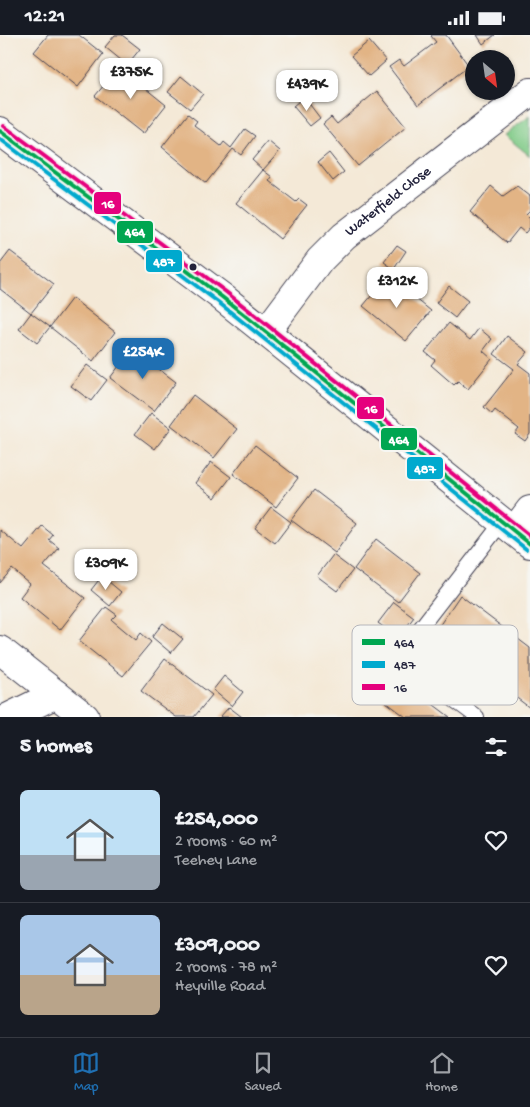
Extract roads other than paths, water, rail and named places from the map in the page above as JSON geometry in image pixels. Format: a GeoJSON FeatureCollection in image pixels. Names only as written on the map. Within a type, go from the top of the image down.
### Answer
{"type":"FeatureCollection","features":[{"type":"Feature","properties":{"kind":"street","name":"Waterfield Close"},"geometry":{"type":"LineString","coordinates":[[266,332],[320,260],[344,236],[530,92]]}},
{"type":"Feature","properties":{"kind":"street"},"geometry":{"type":"LineString","coordinates":[[0,131],[222,297],[519,527]]}},
{"type":"Feature","properties":{"kind":"street"},"geometry":{"type":"LineString","coordinates":[[0,650],[86,717]]}},
{"type":"Feature","properties":{"kind":"street"},"geometry":{"type":"LineString","coordinates":[[9,717],[56,694]]}},
{"type":"Feature","properties":{"kind":"lane"},"geometry":{"type":"LineString","coordinates":[[428,625],[519,527]]}},
{"type":"Feature","properties":{"kind":"lane"},"geometry":{"type":"LineString","coordinates":[[461,705],[477,717]]}}]}
